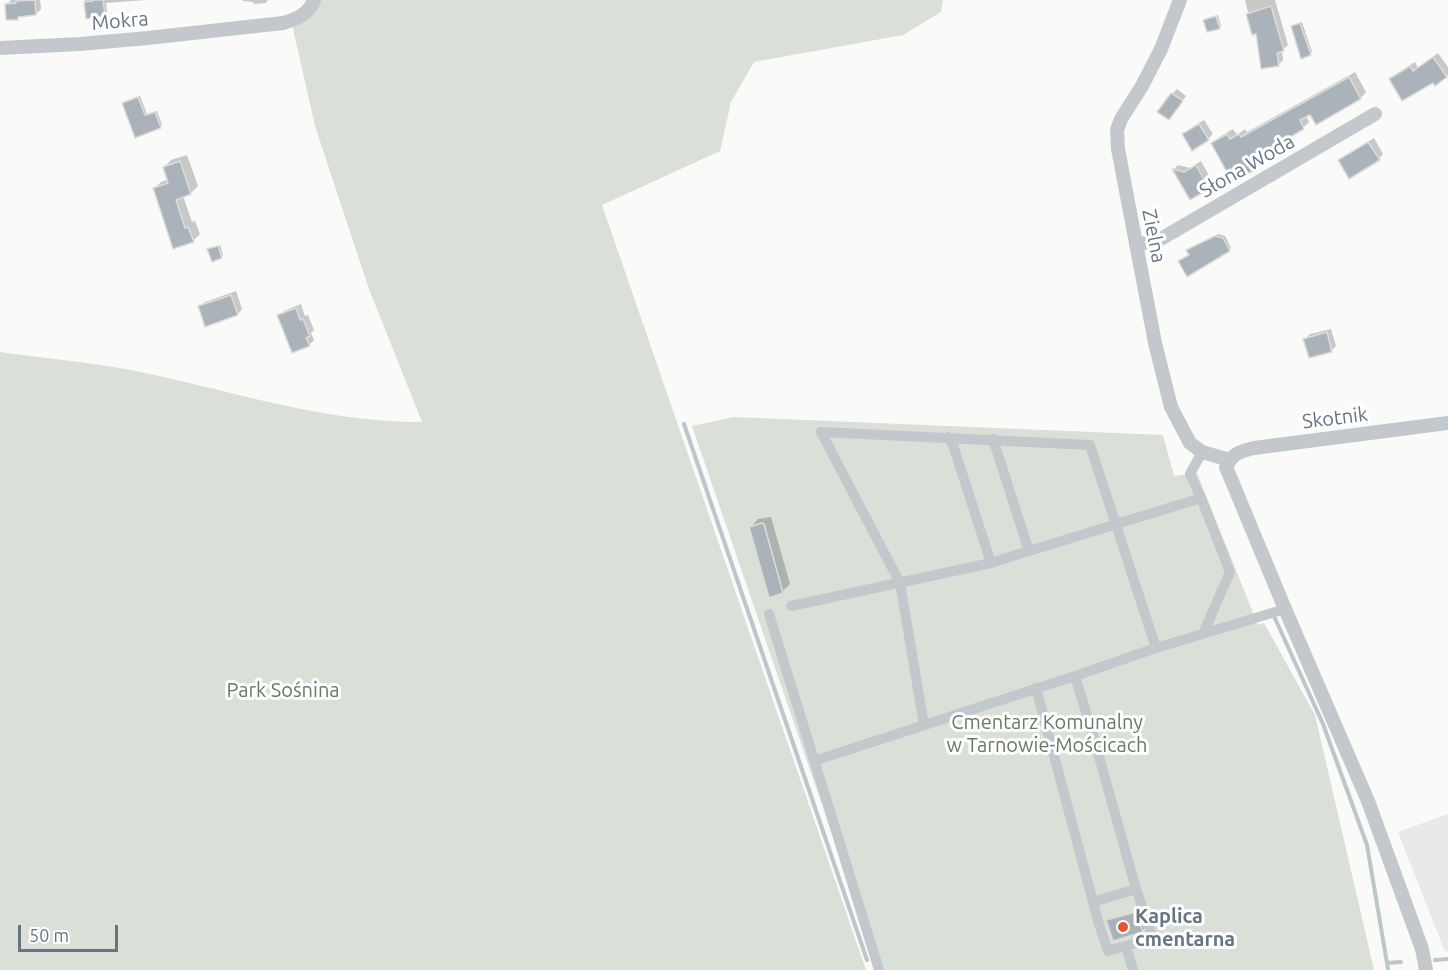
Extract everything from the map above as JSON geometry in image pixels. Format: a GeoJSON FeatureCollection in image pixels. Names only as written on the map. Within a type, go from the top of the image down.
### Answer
{"type":"FeatureCollection","features":[{"type":"Feature","properties":{"kind":"street","name":"Zielna"},"geometry":{"type":"LineString","coordinates":[[1180,0],[1161,49],[1117,130],[1118,149],[1155,343],[1171,407],[1190,443],[1202,452]]}},
{"type":"Feature","properties":{"kind":"street","name":"Mokra"},"geometry":{"type":"LineString","coordinates":[[0,48],[148,38],[283,23],[299,18],[312,4]]}},
{"type":"Feature","properties":{"kind":"street","name":"Słona Woda"},"geometry":{"type":"LineString","coordinates":[[1136,245],[1159,240],[1375,114]]}},
{"type":"Feature","properties":{"kind":"street","name":"Skotnik"},"geometry":{"type":"LineString","coordinates":[[1230,460],[1237,452],[1254,448],[1448,423]]}},
{"type":"Feature","properties":{"kind":"street"},"geometry":{"type":"LineString","coordinates":[[924,725],[900,583],[821,432],[1090,445],[1156,648]]}},
{"type":"Feature","properties":{"kind":"street"},"geometry":{"type":"LineString","coordinates":[[948,437],[953,445],[991,563]]}},
{"type":"Feature","properties":{"kind":"street"},"geometry":{"type":"LineString","coordinates":[[993,439],[1029,551]]}},
{"type":"Feature","properties":{"kind":"street"},"geometry":{"type":"LineString","coordinates":[[1203,634],[1230,572],[1190,474],[1202,452],[1230,460],[1226,467],[1368,801],[1422,949],[1426,970]]}},
{"type":"Feature","properties":{"kind":"street"},"geometry":{"type":"LineString","coordinates":[[791,606],[991,563],[1201,498]]}},
{"type":"Feature","properties":{"kind":"street"},"geometry":{"type":"LineString","coordinates":[[814,761],[1156,648],[1285,609]]}},
{"type":"Feature","properties":{"kind":"street"},"geometry":{"type":"LineString","coordinates":[[769,614],[879,970]]}},
{"type":"Feature","properties":{"kind":"street"},"geometry":{"type":"LineString","coordinates":[[1036,688],[1108,951],[1153,938],[1136,889],[1075,675]]}},
{"type":"Feature","properties":{"kind":"street"},"geometry":{"type":"LineString","coordinates":[[1094,902],[1136,889]]}},
{"type":"Feature","properties":{"kind":"street"},"geometry":{"type":"LineString","coordinates":[[1126,946],[1133,970]]}},
{"type":"Feature","properties":{"kind":"shaded area"},"geometry":{"type":"Polygon","coordinates":[[[1448,814],[1448,951],[1445,952],[1398,832],[1448,814]]]}},
{"type":"Feature","properties":{"kind":"green space","name":"Park Sośnina"},"geometry":{"type":"Polygon","coordinates":[[[314,0],[943,0],[941,12],[903,35],[754,62],[731,102],[720,151],[602,205],[866,970],[0,970],[0,352],[131,370],[312,411],[385,421],[422,422],[369,289],[315,126],[291,20],[314,0]]]}},
{"type":"Feature","properties":{"kind":"green space","name":"Cmentarz Komunalny w Tarnowie-Mościcach"},"geometry":{"type":"Polygon","coordinates":[[[734,417],[1163,435],[1174,476],[1197,473],[1258,625],[1264,623],[1315,715],[1374,970],[876,970],[830,828],[692,426],[734,417]]]}},
{"type":"Feature","properties":{"kind":"building"},"geometry":{"type":"Polygon","coordinates":[[[35,0],[36,15],[18,17],[18,20],[6,20],[5,4],[35,0]]]}},
{"type":"Feature","properties":{"kind":"building"},"geometry":{"type":"Polygon","coordinates":[[[103,0],[105,16],[86,19],[84,2],[103,0]]]}},
{"type":"Feature","properties":{"kind":"building"},"geometry":{"type":"Polygon","coordinates":[[[1271,6],[1284,51],[1277,53],[1279,66],[1261,69],[1256,34],[1252,35],[1246,14],[1271,6]]]}},
{"type":"Feature","properties":{"kind":"building"},"geometry":{"type":"Polygon","coordinates":[[[1216,16],[1220,29],[1207,32],[1203,20],[1216,16]]]}},
{"type":"Feature","properties":{"kind":"building"},"geometry":{"type":"Polygon","coordinates":[[[1300,23],[1311,55],[1301,59],[1291,26],[1300,23]]]}},
{"type":"Feature","properties":{"kind":"building"},"geometry":{"type":"Polygon","coordinates":[[[1433,57],[1447,77],[1435,86],[1433,83],[1402,101],[1389,79],[1410,66],[1413,71],[1433,57]]]}},
{"type":"Feature","properties":{"kind":"building"},"geometry":{"type":"Polygon","coordinates":[[[1349,77],[1361,99],[1316,125],[1310,115],[1300,120],[1304,129],[1253,159],[1259,168],[1247,174],[1244,168],[1229,176],[1211,143],[1227,134],[1230,139],[1239,134],[1241,137],[1349,77]]]}},
{"type":"Feature","properties":{"kind":"building"},"geometry":{"type":"Polygon","coordinates":[[[1171,93],[1183,101],[1169,120],[1157,112],[1171,93]]]}},
{"type":"Feature","properties":{"kind":"building"},"geometry":{"type":"Polygon","coordinates":[[[138,97],[145,115],[155,112],[161,128],[135,138],[122,103],[138,97]]]}},
{"type":"Feature","properties":{"kind":"building"},"geometry":{"type":"Polygon","coordinates":[[[1199,124],[1209,140],[1192,151],[1182,134],[1199,124]]]}},
{"type":"Feature","properties":{"kind":"building"},"geometry":{"type":"Polygon","coordinates":[[[1368,142],[1380,160],[1349,179],[1338,160],[1368,142]]]}},
{"type":"Feature","properties":{"kind":"building"},"geometry":{"type":"Polygon","coordinates":[[[180,161],[191,194],[176,200],[185,228],[188,227],[194,242],[173,249],[153,188],[168,183],[163,167],[180,161]]]}},
{"type":"Feature","properties":{"kind":"building"},"geometry":{"type":"Polygon","coordinates":[[[1196,165],[1209,189],[1190,200],[1172,169],[1184,172],[1196,165]]]}},
{"type":"Feature","properties":{"kind":"building"},"geometry":{"type":"Polygon","coordinates":[[[1215,236],[1223,238],[1230,251],[1187,277],[1178,261],[1189,255],[1186,250],[1215,236]]]}},
{"type":"Feature","properties":{"kind":"building"},"geometry":{"type":"Polygon","coordinates":[[[218,246],[222,258],[212,262],[207,249],[218,246]]]}},
{"type":"Feature","properties":{"kind":"building"},"geometry":{"type":"Polygon","coordinates":[[[231,295],[238,315],[205,327],[198,306],[231,295]]]}},
{"type":"Feature","properties":{"kind":"building"},"geometry":{"type":"Polygon","coordinates":[[[296,308],[310,336],[306,338],[310,346],[292,353],[277,315],[296,308]]]}},
{"type":"Feature","properties":{"kind":"building"},"geometry":{"type":"Polygon","coordinates":[[[1327,332],[1332,352],[1309,358],[1303,339],[1327,332]]]}},
{"type":"Feature","properties":{"kind":"building"},"geometry":{"type":"Polygon","coordinates":[[[762,523],[783,593],[769,598],[749,527],[762,523]]]}},
{"type":"Feature","properties":{"kind":"building","name":"Kaplica cmentarna"},"geometry":{"type":"Polygon","coordinates":[[[1136,912],[1143,932],[1113,941],[1106,920],[1136,912]]]}},
{"type":"Feature","properties":{"kind":"waterway"},"geometry":{"type":"LineString","coordinates":[[684,424],[867,960]]}},
{"type":"Feature","properties":{"kind":"waterway"},"geometry":{"type":"LineString","coordinates":[[1273,614],[1323,724],[1367,845],[1388,969]]}},
{"type":"Feature","properties":{"kind":"waterway"},"geometry":{"type":"LineString","coordinates":[[1435,960],[1448,959]]}},
{"type":"Feature","properties":{"kind":"waterway"},"geometry":{"type":"LineString","coordinates":[[1387,963],[1401,962]]}},
{"type":"Feature","properties":{"kind":"place","name":"Kaplica cmentarna"},"geometry":{"type":"Point","coordinates":[1123,927]}}]}
